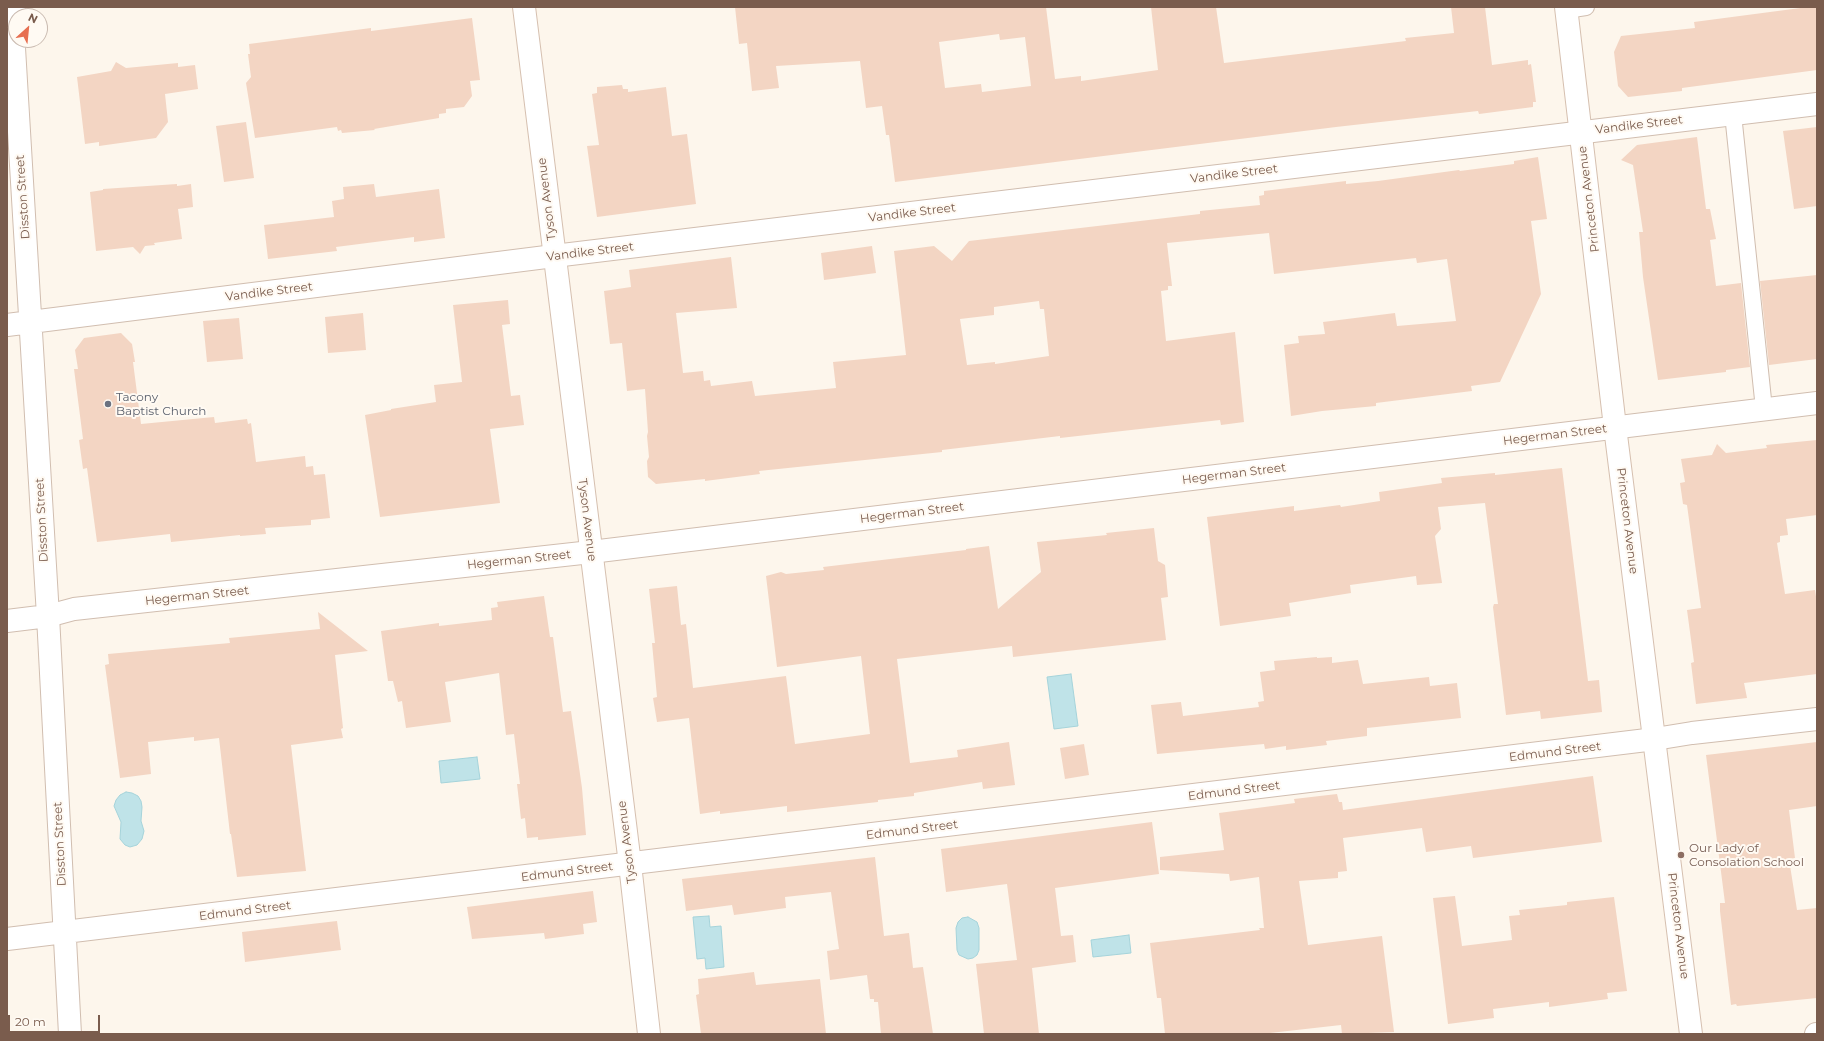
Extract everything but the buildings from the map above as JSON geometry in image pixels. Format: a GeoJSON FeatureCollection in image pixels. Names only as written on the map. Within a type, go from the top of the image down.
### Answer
{"type":"FeatureCollection","features":[{"type":"Feature","properties":{"kind":"street","name":"Disston Street"},"geometry":{"type":"LineString","coordinates":[[14,7],[11,78],[14,154],[31,322],[70,1034]]}},
{"type":"Feature","properties":{"kind":"street","name":"Tyson Avenue"},"geometry":{"type":"LineString","coordinates":[[524,7],[630,864],[649,1034]]}},
{"type":"Feature","properties":{"kind":"street","name":"Princeton Avenue"},"geometry":{"type":"LineString","coordinates":[[1573,8],[1581,133],[1615,428],[1691,1034]]}},
{"type":"Feature","properties":{"kind":"street","name":"Vandike Street"},"geometry":{"type":"LineString","coordinates":[[7,325],[554,256],[1817,104]]}},
{"type":"Feature","properties":{"kind":"street","name":"Hegerman Street"},"geometry":{"type":"LineString","coordinates":[[7,621],[48,616],[74,609],[591,552],[1817,403]]}},
{"type":"Feature","properties":{"kind":"street","name":"Edmund Street"},"geometry":{"type":"LineString","coordinates":[[7,939],[1655,739],[1692,732],[1817,719]]}},
{"type":"Feature","properties":{"kind":"lane"},"geometry":{"type":"LineString","coordinates":[[1733,114],[1764,409]]}},
{"type":"Feature","properties":{"kind":"water"},"geometry":{"type":"Polygon","coordinates":[[[1071,674],[1078,726],[1054,729],[1047,677],[1071,674]]]}},
{"type":"Feature","properties":{"kind":"water"},"geometry":{"type":"Polygon","coordinates":[[[477,757],[480,779],[441,783],[439,761],[477,757]]]}},
{"type":"Feature","properties":{"kind":"water"},"geometry":{"type":"Polygon","coordinates":[[[126,792],[138,796],[141,801],[141,821],[144,831],[142,839],[137,845],[130,847],[125,845],[120,839],[121,822],[114,806],[120,795],[126,792]]]}},
{"type":"Feature","properties":{"kind":"water"},"geometry":{"type":"Polygon","coordinates":[[[709,916],[710,927],[721,926],[724,967],[706,969],[705,958],[697,959],[693,917],[709,916]]]}},
{"type":"Feature","properties":{"kind":"water"},"geometry":{"type":"Polygon","coordinates":[[[968,917],[977,922],[979,928],[979,950],[977,955],[968,959],[959,955],[957,950],[956,928],[958,922],[962,918],[968,917]]]}},
{"type":"Feature","properties":{"kind":"water"},"geometry":{"type":"Polygon","coordinates":[[[1129,935],[1131,953],[1093,957],[1091,940],[1129,935]]]}},
{"type":"Feature","properties":{"kind":"place","name":"Tacony Baptist Church"},"geometry":{"type":"Point","coordinates":[108,404]}},
{"type":"Feature","properties":{"kind":"place","name":"Our Lady of Consolation School"},"geometry":{"type":"Point","coordinates":[1681,855]}}]}
